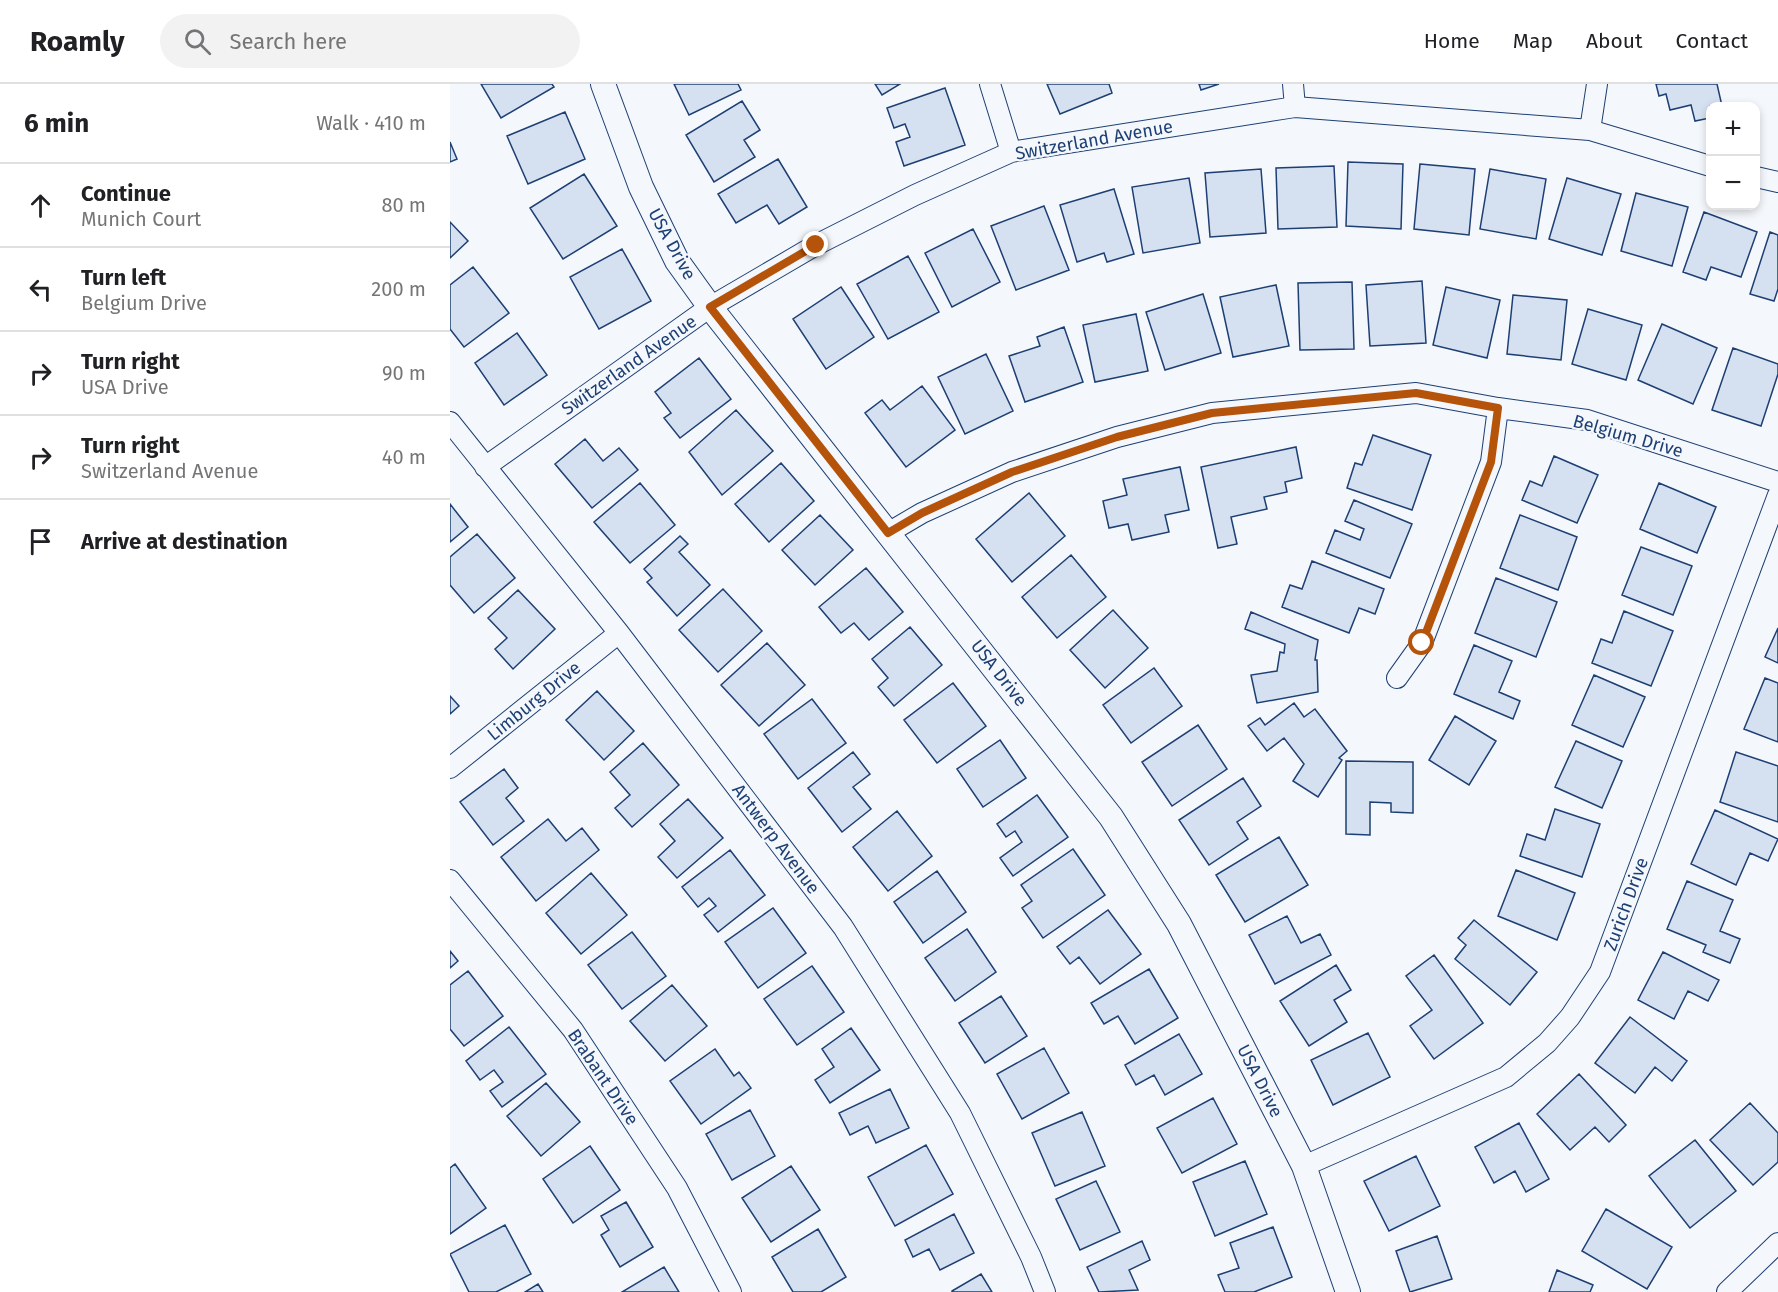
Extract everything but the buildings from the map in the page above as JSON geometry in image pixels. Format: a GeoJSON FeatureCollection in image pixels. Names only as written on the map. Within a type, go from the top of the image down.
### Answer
{"type":"FeatureCollection","features":[{"type":"Feature","properties":{"kind":"street","name":"USA Drive"},"geometry":{"type":"LineString","coordinates":[[603,84],[641,187],[676,261],[1111,817],[1179,924],[1304,1166],[1348,1292]]}},
{"type":"Feature","properties":{"kind":"street"},"geometry":{"type":"LineString","coordinates":[[990,84],[1011,152]]}},
{"type":"Feature","properties":{"kind":"street"},"geometry":{"type":"LineString","coordinates":[[1293,84],[1295,107]]}},
{"type":"Feature","properties":{"kind":"street"},"geometry":{"type":"LineString","coordinates":[[1590,130],[1597,84]]}},
{"type":"Feature","properties":{"kind":"street","name":"Switzerland Avenue"},"geometry":{"type":"LineString","coordinates":[[486,467],[710,307],[816,245],[915,195],[1011,152],[1295,107],[1590,130],[1706,165]]}},
{"type":"Feature","properties":{"kind":"street"},"geometry":{"type":"LineString","coordinates":[[1760,178],[1778,182]]}},
{"type":"Feature","properties":{"kind":"street","name":"Belgium Drive"},"geometry":{"type":"LineString","coordinates":[[888,533],[922,513],[1012,472],[1117,437],[1212,413],[1416,393],[1498,408],[1587,420],[1778,482]]}},
{"type":"Feature","properties":{"kind":"street"},"geometry":{"type":"LineString","coordinates":[[1398,678],[1422,643],[1491,462],[1498,408]]}},
{"type":"Feature","properties":{"kind":"street","name":"Antwerp Avenue"},"geometry":{"type":"LineString","coordinates":[[450,422],[619,633],[843,927],[907,1025],[960,1113],[1031,1257],[1045,1292]]}},
{"type":"Feature","properties":{"kind":"street","name":"Zurich Drive"},"geometry":{"type":"LineString","coordinates":[[1304,1166],[1506,1077],[1547,1043],[1570,1017],[1600,972],[1778,495]]}},
{"type":"Feature","properties":{"kind":"street","name":"Limburg Drive"},"geometry":{"type":"LineString","coordinates":[[450,768],[619,633]]}},
{"type":"Feature","properties":{"kind":"street","name":"Brabant Drive"},"geometry":{"type":"LineString","coordinates":[[450,880],[573,1030],[677,1188],[731,1292]]}},
{"type":"Feature","properties":{"kind":"street"},"geometry":{"type":"LineString","coordinates":[[1727,1292],[1735,1281],[1778,1243]]}},
{"type":"Feature","properties":{"kind":"route"},"geometry":{"type":"LineString","coordinates":[[816,245],[710,307],[888,533],[922,513],[1012,472],[1117,437],[1212,413],[1416,393],[1498,408],[1491,462],[1422,643]]}}]}
